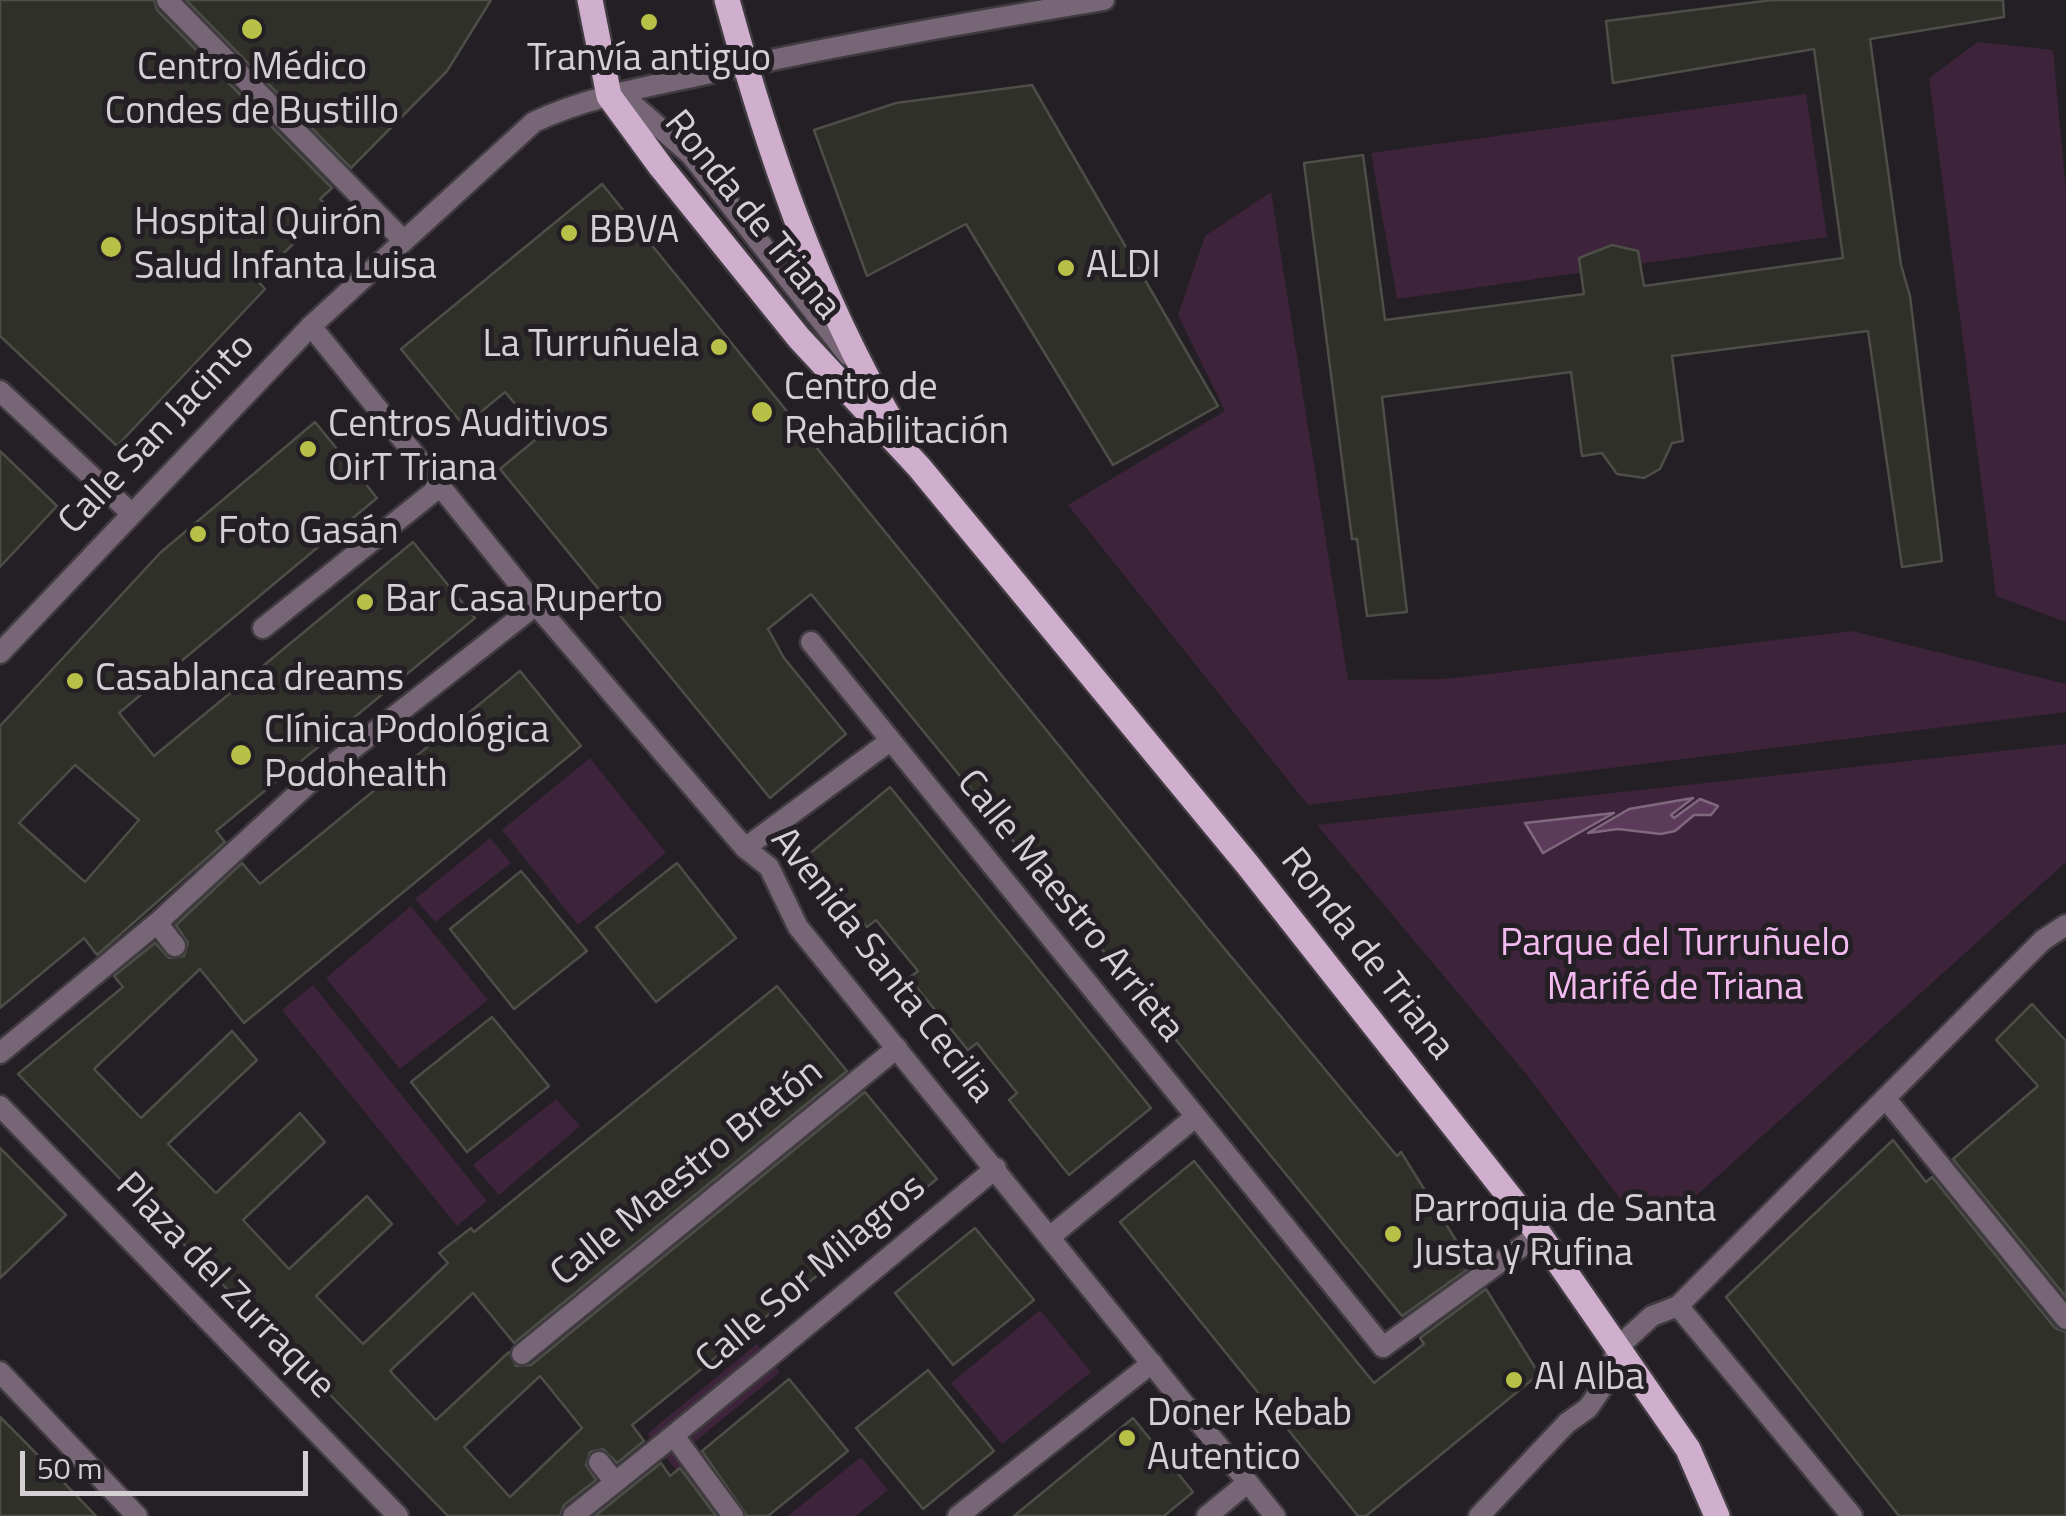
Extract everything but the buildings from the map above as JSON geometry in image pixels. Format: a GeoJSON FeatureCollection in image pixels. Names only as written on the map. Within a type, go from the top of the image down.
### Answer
{"type":"FeatureCollection","features":[{"type":"Feature","properties":{"kind":"main road"},"geometry":{"type":"LineString","coordinates":[[590,0],[615,95]]}},
{"type":"Feature","properties":{"kind":"main road","name":"Ronda de Triana"},"geometry":{"type":"LineString","coordinates":[[727,0],[793,214],[865,376],[918,466]]}},
{"type":"Feature","properties":{"kind":"main road","name":"Ronda de Triana"},"geometry":{"type":"LineString","coordinates":[[615,95],[798,338],[918,466],[1247,864],[1539,1234],[1688,1449],[1717,1516]]}},
{"type":"Feature","properties":{"kind":"street"},"geometry":{"type":"LineString","coordinates":[[167,0],[404,241]]}},
{"type":"Feature","properties":{"kind":"street","name":"Calle San Jacinto"},"geometry":{"type":"LineString","coordinates":[[1,650],[311,326],[534,122],[564,108],[745,66],[1104,0]]}},
{"type":"Feature","properties":{"kind":"street","name":"Ronda de Triana"},"geometry":{"type":"LineString","coordinates":[[615,95],[691,155],[865,376]]}},
{"type":"Feature","properties":{"kind":"street","name":"Avenida Santa Cecilia"},"geometry":{"type":"LineString","coordinates":[[311,326],[536,604],[745,848],[769,868],[798,927],[1275,1516]]}},
{"type":"Feature","properties":{"kind":"street"},"geometry":{"type":"LineString","coordinates":[[0,391],[131,512]]}},
{"type":"Feature","properties":{"kind":"street"},"geometry":{"type":"LineString","coordinates":[[264,628],[442,484]]}},
{"type":"Feature","properties":{"kind":"street"},"geometry":{"type":"LineString","coordinates":[[0,1052],[157,923],[308,784],[536,604]]}},
{"type":"Feature","properties":{"kind":"street","name":"Calle Maestro Arrieta"},"geometry":{"type":"LineString","coordinates":[[811,642],[1383,1347],[1539,1234]]}},
{"type":"Feature","properties":{"kind":"street"},"geometry":{"type":"LineString","coordinates":[[745,848],[890,741]]}},
{"type":"Feature","properties":{"kind":"street"},"geometry":{"type":"LineString","coordinates":[[157,923],[174,946]]}},
{"type":"Feature","properties":{"kind":"street"},"geometry":{"type":"LineString","coordinates":[[1478,1516],[1567,1423],[1588,1408],[1604,1385],[1618,1347],[1652,1316],[1678,1306],[2044,940],[2066,925]]}},
{"type":"Feature","properties":{"kind":"street","name":"Calle Maestro Bretón"},"geometry":{"type":"LineString","coordinates":[[522,1354],[898,1048]]}},
{"type":"Feature","properties":{"kind":"street"},"geometry":{"type":"LineString","coordinates":[[1886,1099],[2066,1319]]}},
{"type":"Feature","properties":{"kind":"street","name":"Plaza del Zurraque"},"geometry":{"type":"LineString","coordinates":[[0,1106],[398,1516]]}},
{"type":"Feature","properties":{"kind":"street"},"geometry":{"type":"LineString","coordinates":[[1052,1236],[1194,1118]]}},
{"type":"Feature","properties":{"kind":"street","name":"Calle Sor Milagros"},"geometry":{"type":"LineString","coordinates":[[572,1516],[996,1168]]}},
{"type":"Feature","properties":{"kind":"street"},"geometry":{"type":"LineString","coordinates":[[1678,1306],[1852,1516]]}},
{"type":"Feature","properties":{"kind":"street"},"geometry":{"type":"LineString","coordinates":[[958,1516],[1152,1362]]}},
{"type":"Feature","properties":{"kind":"street"},"geometry":{"type":"LineString","coordinates":[[0,1372],[137,1516]]}},
{"type":"Feature","properties":{"kind":"street"},"geometry":{"type":"LineString","coordinates":[[666,1442],[733,1516]]}},
{"type":"Feature","properties":{"kind":"street"},"geometry":{"type":"LineString","coordinates":[[599,1462],[615,1482]]}},
{"type":"Feature","properties":{"kind":"street"},"geometry":{"type":"LineString","coordinates":[[1207,1516],[1246,1484]]}},
{"type":"Feature","properties":{"kind":"green space"},"geometry":{"type":"Polygon","coordinates":[[[1978,42],[2053,50],[2066,192],[2066,622],[1996,596],[1929,78],[1978,42]]]}},
{"type":"Feature","properties":{"kind":"green space"},"geometry":{"type":"Polygon","coordinates":[[[1806,94],[1827,237],[1397,299],[1371,153],[1806,94]]]}},
{"type":"Feature","properties":{"kind":"green space"},"geometry":{"type":"Polygon","coordinates":[[[1271,192],[1348,680],[1446,679],[1852,631],[2066,684],[2066,712],[1308,805],[1068,505],[1225,411],[1178,315],[1205,236],[1271,192]]]}},
{"type":"Feature","properties":{"kind":"green space","name":"Parque del Turruñuelo Marifé de Triana"},"geometry":{"type":"Polygon","coordinates":[[[2066,744],[2066,862],[1677,1213],[1630,1212],[1527,1075],[1317,825],[2066,744]]]}},
{"type":"Feature","properties":{"kind":"green space"},"geometry":{"type":"Polygon","coordinates":[[[590,758],[666,853],[578,925],[502,830],[590,758]]]}},
{"type":"Feature","properties":{"kind":"green space"},"geometry":{"type":"Polygon","coordinates":[[[490,838],[511,863],[435,922],[415,899],[490,838]]]}},
{"type":"Feature","properties":{"kind":"green space"},"geometry":{"type":"Polygon","coordinates":[[[411,906],[488,1000],[400,1069],[326,978],[411,906]]]}},
{"type":"Feature","properties":{"kind":"green space"},"geometry":{"type":"Polygon","coordinates":[[[313,985],[487,1201],[457,1226],[282,1010],[313,985]]]}},
{"type":"Feature","properties":{"kind":"green space"},"geometry":{"type":"Polygon","coordinates":[[[844,1072],[862,1095],[562,1341],[543,1318],[844,1072]]]}},
{"type":"Feature","properties":{"kind":"green space"},"geometry":{"type":"Polygon","coordinates":[[[556,1099],[580,1126],[499,1195],[473,1165],[556,1099]]]}},
{"type":"Feature","properties":{"kind":"green space"},"geometry":{"type":"Polygon","coordinates":[[[1040,1310],[1091,1372],[1002,1444],[951,1383],[1040,1310]]]}},
{"type":"Feature","properties":{"kind":"green space"},"geometry":{"type":"Polygon","coordinates":[[[757,1344],[780,1372],[691,1445],[750,1516],[713,1516],[647,1434],[757,1344]]]}},
{"type":"Feature","properties":{"kind":"green space"},"geometry":{"type":"Polygon","coordinates":[[[861,1457],[888,1490],[856,1516],[788,1516],[861,1457]]]}},
{"type":"Feature","properties":{"kind":"shaded area"},"geometry":{"type":"Polygon","coordinates":[[[1693,798],[1671,815],[1674,818],[1700,799],[1718,806],[1711,815],[1694,815],[1675,831],[1661,834],[1618,829],[1588,833],[1629,809],[1693,798]]]}},
{"type":"Feature","properties":{"kind":"shaded area"},"geometry":{"type":"Polygon","coordinates":[[[1614,813],[1543,853],[1525,823],[1614,813]]]}},
{"type":"Feature","properties":{"kind":"place","name":"Tranvía antiguo"},"geometry":{"type":"Point","coordinates":[649,22]}},
{"type":"Feature","properties":{"kind":"place","name":"Centro Médico Condes de Bustillo"},"geometry":{"type":"Point","coordinates":[252,29]}},
{"type":"Feature","properties":{"kind":"place","name":"BBVA"},"geometry":{"type":"Point","coordinates":[569,233]}},
{"type":"Feature","properties":{"kind":"place","name":"Hospital Quirón Salud Infanta Luisa"},"geometry":{"type":"Point","coordinates":[111,247]}},
{"type":"Feature","properties":{"kind":"place","name":"ALDI"},"geometry":{"type":"Point","coordinates":[1066,268]}},
{"type":"Feature","properties":{"kind":"place","name":"La Turruñuela"},"geometry":{"type":"Point","coordinates":[719,347]}},
{"type":"Feature","properties":{"kind":"place","name":"Centro de Rehabilitación"},"geometry":{"type":"Point","coordinates":[762,412]}},
{"type":"Feature","properties":{"kind":"place","name":"Centros Auditivos OirT Triana"},"geometry":{"type":"Point","coordinates":[308,449]}},
{"type":"Feature","properties":{"kind":"place","name":"Foto Gasán"},"geometry":{"type":"Point","coordinates":[198,534]}},
{"type":"Feature","properties":{"kind":"place","name":"Bar Casa Ruperto"},"geometry":{"type":"Point","coordinates":[365,602]}},
{"type":"Feature","properties":{"kind":"place","name":"Casablanca dreams"},"geometry":{"type":"Point","coordinates":[75,681]}},
{"type":"Feature","properties":{"kind":"place","name":"Clínica Podológica Podohealth"},"geometry":{"type":"Point","coordinates":[241,755]}},
{"type":"Feature","properties":{"kind":"place","name":"Parroquia de Santa Justa y Rufina"},"geometry":{"type":"Point","coordinates":[1393,1234]}},
{"type":"Feature","properties":{"kind":"place","name":"Al Alba"},"geometry":{"type":"Point","coordinates":[1514,1380]}},
{"type":"Feature","properties":{"kind":"place","name":"Doner Kebab Autentico"},"geometry":{"type":"Point","coordinates":[1127,1438]}}]}
